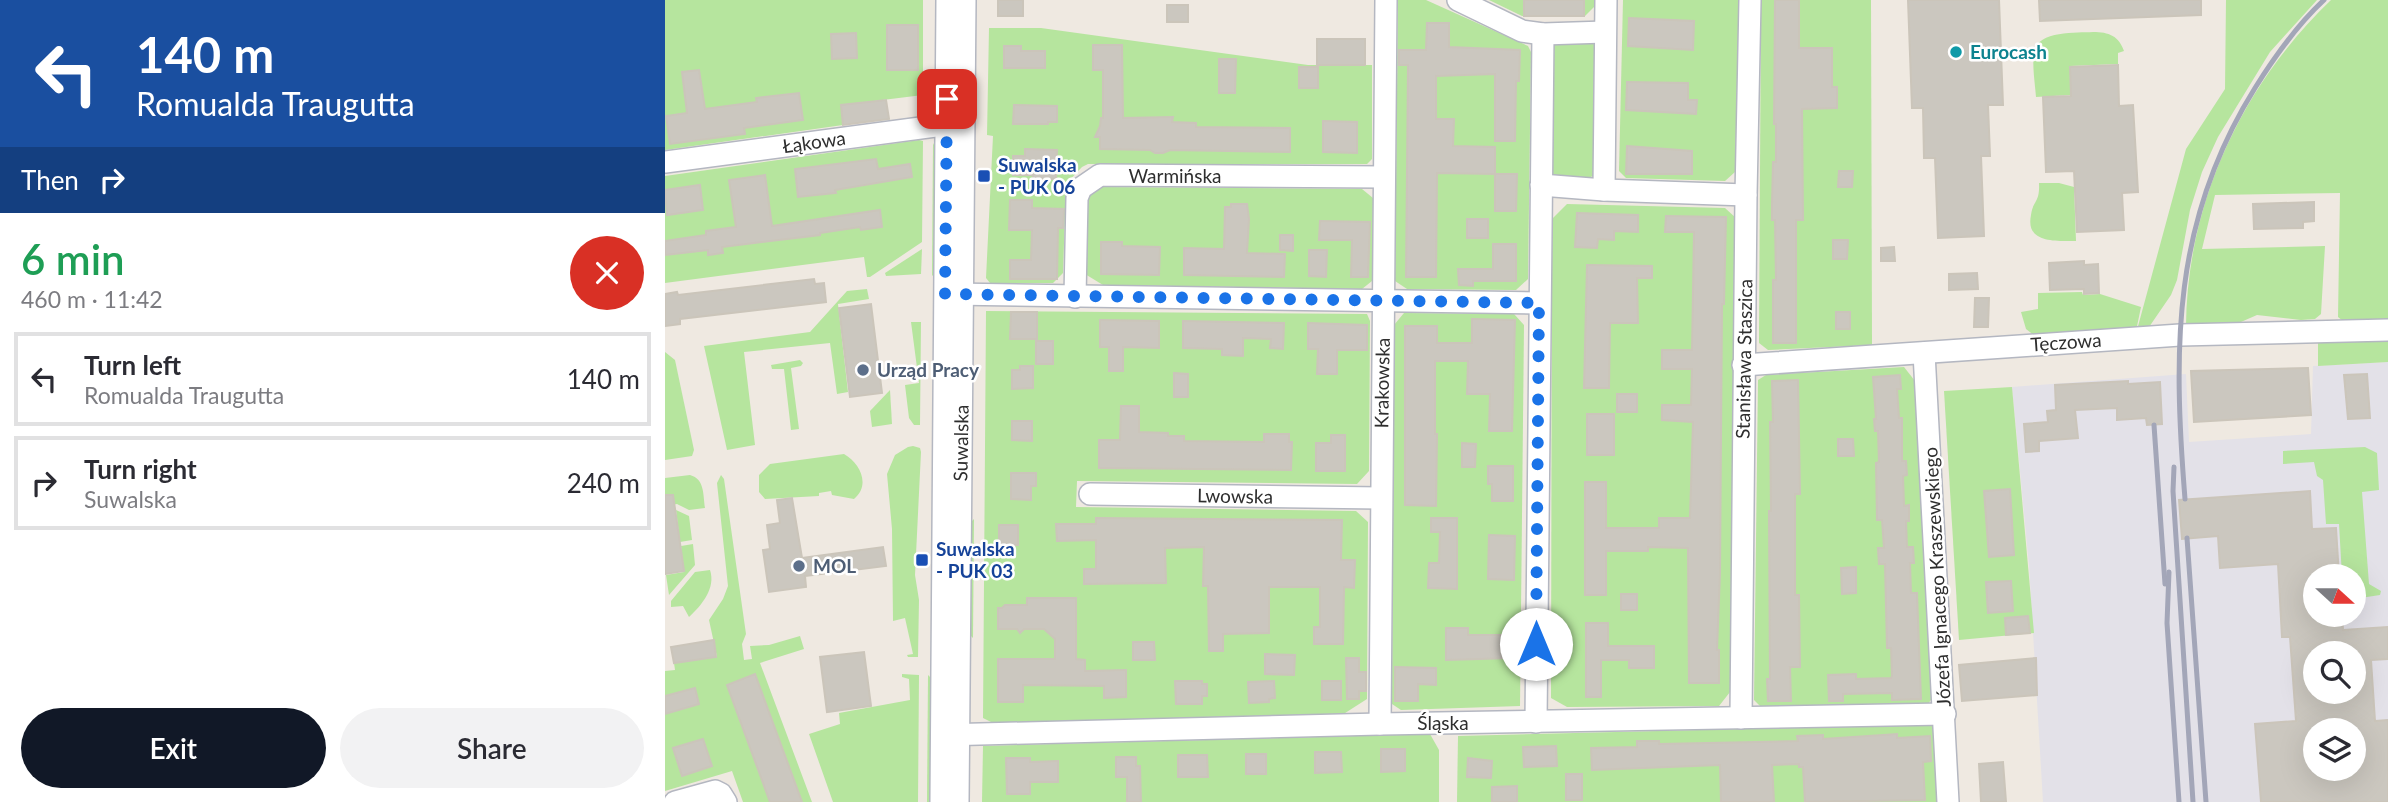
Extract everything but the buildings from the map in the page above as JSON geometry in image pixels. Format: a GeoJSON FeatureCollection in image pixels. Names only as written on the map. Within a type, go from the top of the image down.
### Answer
{"type":"FeatureCollection","features":[{"type":"Feature","properties":{"kind":"street","name":"Suwalska"},"geometry":{"type":"LineString","coordinates":[[941,802],[950,735],[954,294],[955,123],[947,0]]}},
{"type":"Feature","properties":{"kind":"street","name":"Suwalska"},"geometry":{"type":"LineString","coordinates":[[955,123],[965,0]]}},
{"type":"Feature","properties":{"kind":"street","name":"Krakowska"},"geometry":{"type":"LineString","coordinates":[[1380,724],[1386,0]]}},
{"type":"Feature","properties":{"kind":"street"},"geometry":{"type":"LineString","coordinates":[[1458,0],[1522,31],[1543,34],[1605,33]]}},
{"type":"Feature","properties":{"kind":"street"},"geometry":{"type":"LineString","coordinates":[[1604,190],[1606,0]]}},
{"type":"Feature","properties":{"kind":"street","name":"Stanisława Staszica"},"geometry":{"type":"LineString","coordinates":[[1741,718],[1750,0]]}},
{"type":"Feature","properties":{"kind":"street"},"geometry":{"type":"LineString","coordinates":[[1536,722],[1543,34]]}},
{"type":"Feature","properties":{"kind":"street","name":"Łąkowa"},"geometry":{"type":"LineString","coordinates":[[665,162],[955,123]]}},
{"type":"Feature","properties":{"kind":"street","name":"Warmińska"},"geometry":{"type":"LineString","coordinates":[[1075,297],[1077,198],[1081,188],[1100,176],[1383,177]]}},
{"type":"Feature","properties":{"kind":"street"},"geometry":{"type":"LineString","coordinates":[[1541,185],[1746,195]]}},
{"type":"Feature","properties":{"kind":"street"},"geometry":{"type":"LineString","coordinates":[[954,294],[1539,303]]}},
{"type":"Feature","properties":{"kind":"street","name":"Tęczowa"},"geometry":{"type":"LineString","coordinates":[[1744,365],[2180,335],[2388,330]]}},
{"type":"Feature","properties":{"kind":"street","name":"Józefa Ignacego Kraszewskiego"},"geometry":{"type":"LineString","coordinates":[[1924,353],[1948,802]]}},
{"type":"Feature","properties":{"kind":"street","name":"Lwowska"},"geometry":{"type":"LineString","coordinates":[[1090,494],[1380,498]]}},
{"type":"Feature","properties":{"kind":"street","name":"Śląska"},"geometry":{"type":"LineString","coordinates":[[950,735],[1945,714]]}},
{"type":"Feature","properties":{"kind":"street","name":"Suwalska"},"geometry":{"type":"LineString","coordinates":[[950,735],[958,802]]}},
{"type":"Feature","properties":{"kind":"street"},"geometry":{"type":"LineString","coordinates":[[675,802],[715,791],[721,794],[726,802]]}},
{"type":"Feature","properties":{"kind":"shaded area"},"geometry":{"type":"Polygon","coordinates":[[[2388,362],[2388,802],[2043,802],[2029,565],[2012,387],[2186,374],[2189,442],[2311,434],[2313,366],[2388,362]]]}},
{"type":"Feature","properties":{"kind":"green space"},"geometry":{"type":"Polygon","coordinates":[[[665,0],[923,0],[923,95],[842,105],[843,125],[665,150],[665,0]]]}},
{"type":"Feature","properties":{"kind":"green space"},"geometry":{"type":"Polygon","coordinates":[[[1398,0],[1426,0],[1528,46],[1531,52],[1528,279],[1516,290],[1407,289],[1395,281],[1398,0]]]}},
{"type":"Feature","properties":{"kind":"green space"},"geometry":{"type":"Polygon","coordinates":[[[1489,0],[1595,0],[1594,7],[1585,16],[1522,16],[1489,0]]]}},
{"type":"Feature","properties":{"kind":"green space"},"geometry":{"type":"Polygon","coordinates":[[[1623,0],[1739,0],[1735,172],[1725,181],[1626,178],[1619,171],[1623,0]]]}},
{"type":"Feature","properties":{"kind":"green space"},"geometry":{"type":"Polygon","coordinates":[[[1761,0],[1871,0],[1872,345],[1768,350],[1759,343],[1761,0]]]}},
{"type":"Feature","properties":{"kind":"green space"},"geometry":{"type":"Polygon","coordinates":[[[2226,0],[2317,0],[2270,52],[2218,137],[2202,172],[2190,210],[2177,280],[2171,295],[2147,330],[2137,330],[2186,149],[2225,89],[2226,0]]]}},
{"type":"Feature","properties":{"kind":"green space"},"geometry":{"type":"Polygon","coordinates":[[[2331,0],[2388,0],[2388,321],[2343,321],[2338,317],[2340,193],[2215,195],[2202,249],[2325,246],[2321,314],[2315,319],[2301,320],[2257,315],[2234,325],[2186,326],[2189,280],[2197,235],[2209,191],[2225,149],[2246,108],[2271,69],[2299,33],[2331,0]]]}},
{"type":"Feature","properties":{"kind":"green space"},"geometry":{"type":"Polygon","coordinates":[[[989,28],[1041,28],[1308,65],[1372,65],[1372,159],[1367,164],[1088,164],[1066,184],[1063,273],[1053,283],[990,283],[986,278],[993,136],[987,135],[989,28]]]}},
{"type":"Feature","properties":{"kind":"green space"},"geometry":{"type":"Polygon","coordinates":[[[2093,32],[2109,34],[2116,38],[2124,51],[2118,53],[2118,64],[2070,66],[2070,95],[2036,97],[2033,63],[2037,45],[2050,36],[2093,32]]]}},
{"type":"Feature","properties":{"kind":"green space"},"geometry":{"type":"Polygon","coordinates":[[[1554,41],[1595,42],[1598,47],[1595,175],[1585,178],[1567,179],[1551,174],[1550,46],[1554,41]]]}},
{"type":"Feature","properties":{"kind":"green space"},"geometry":{"type":"Polygon","coordinates":[[[923,141],[922,242],[870,277],[867,277],[864,257],[665,283],[665,176],[923,141]]]}},
{"type":"Feature","properties":{"kind":"green space"},"geometry":{"type":"Polygon","coordinates":[[[933,143],[936,149],[936,272],[932,276],[933,143]]]}},
{"type":"Feature","properties":{"kind":"green space"},"geometry":{"type":"Polygon","coordinates":[[[2039,183],[2059,183],[2074,187],[2076,241],[2044,239],[2033,231],[2030,224],[2031,215],[2039,183]]]}},
{"type":"Feature","properties":{"kind":"green space"},"geometry":{"type":"Polygon","coordinates":[[[1100,187],[1362,189],[1373,198],[1372,281],[1362,289],[1103,285],[1085,274],[1085,204],[1090,194],[1100,187]]]}},
{"type":"Feature","properties":{"kind":"green space"},"geometry":{"type":"Polygon","coordinates":[[[1567,204],[1725,208],[1737,219],[1730,692],[1719,706],[1567,707],[1551,698],[1552,219],[1567,204]]]}},
{"type":"Feature","properties":{"kind":"green space"},"geometry":{"type":"Polygon","coordinates":[[[922,249],[921,274],[886,276],[885,273],[922,249]]]}},
{"type":"Feature","properties":{"kind":"green space"},"geometry":{"type":"Polygon","coordinates":[[[867,289],[869,299],[838,304],[848,392],[837,394],[830,343],[744,352],[755,445],[727,450],[704,346],[810,332],[847,291],[867,289]]]}},
{"type":"Feature","properties":{"kind":"green space"},"geometry":{"type":"Polygon","coordinates":[[[2082,292],[2083,295],[2100,294],[2141,307],[2136,331],[2035,336],[2026,329],[2021,312],[2038,309],[2038,293],[2082,292]]]}},
{"type":"Feature","properties":{"kind":"green space"},"geometry":{"type":"Polygon","coordinates":[[[986,311],[1367,314],[1370,321],[1369,471],[1357,484],[1077,481],[1076,507],[1356,511],[1368,522],[1367,699],[1342,715],[993,723],[983,718],[986,311]]]}},
{"type":"Feature","properties":{"kind":"green space"},"geometry":{"type":"Polygon","coordinates":[[[1404,313],[1514,314],[1524,325],[1520,706],[1401,710],[1392,704],[1394,325],[1404,313]]]}},
{"type":"Feature","properties":{"kind":"green space"},"geometry":{"type":"Polygon","coordinates":[[[911,322],[921,322],[920,425],[914,425],[909,418],[905,385],[919,383],[911,322]]]}},
{"type":"Feature","properties":{"kind":"green space"},"geometry":{"type":"Polygon","coordinates":[[[2318,336],[2388,337],[2388,362],[2318,366],[2318,336]]]}},
{"type":"Feature","properties":{"kind":"green space"},"geometry":{"type":"Polygon","coordinates":[[[665,352],[675,360],[694,450],[692,456],[665,460],[665,352]]]}},
{"type":"Feature","properties":{"kind":"green space"},"geometry":{"type":"Polygon","coordinates":[[[800,360],[803,363],[801,366],[791,368],[799,429],[791,430],[784,369],[772,369],[771,365],[800,360]]]}},
{"type":"Feature","properties":{"kind":"green space"},"geometry":{"type":"Polygon","coordinates":[[[1904,367],[1915,381],[1933,697],[1928,704],[1762,708],[1754,700],[1758,380],[1766,375],[1904,367]]]}},
{"type":"Feature","properties":{"kind":"green space"},"geometry":{"type":"Polygon","coordinates":[[[2012,387],[2034,633],[1959,640],[1944,391],[2012,387]]]}},
{"type":"Feature","properties":{"kind":"green space"},"geometry":{"type":"Polygon","coordinates":[[[890,390],[892,424],[872,427],[870,411],[890,390]]]}},
{"type":"Feature","properties":{"kind":"green space"},"geometry":{"type":"Polygon","coordinates":[[[913,446],[920,448],[921,452],[915,575],[919,600],[918,657],[908,657],[907,655],[913,654],[905,618],[893,621],[892,529],[887,474],[895,455],[913,446]]]}},
{"type":"Feature","properties":{"kind":"green space"},"geometry":{"type":"Polygon","coordinates":[[[2365,447],[2377,453],[2379,490],[2362,492],[2369,584],[2381,591],[2380,595],[2366,597],[2366,564],[2341,564],[2339,524],[2326,524],[2323,480],[2317,476],[2314,462],[2283,464],[2283,451],[2365,447]]]}},
{"type":"Feature","properties":{"kind":"green space"},"geometry":{"type":"Polygon","coordinates":[[[844,454],[855,463],[863,481],[854,499],[832,495],[831,491],[819,493],[819,496],[765,499],[759,492],[759,475],[770,464],[844,454]]]}},
{"type":"Feature","properties":{"kind":"green space"},"geometry":{"type":"Polygon","coordinates":[[[690,475],[701,484],[705,508],[689,510],[677,504],[665,506],[665,478],[690,475]]]}},
{"type":"Feature","properties":{"kind":"green space"},"geometry":{"type":"Polygon","coordinates":[[[721,475],[724,479],[746,634],[742,644],[744,660],[752,659],[750,646],[769,645],[800,636],[804,649],[760,663],[812,802],[743,802],[732,771],[665,791],[665,671],[675,670],[674,663],[717,657],[709,620],[728,586],[717,483],[721,475]]]}},
{"type":"Feature","properties":{"kind":"green space"},"geometry":{"type":"Polygon","coordinates":[[[676,510],[689,516],[692,540],[680,542],[676,510]]]}},
{"type":"Feature","properties":{"kind":"green space"},"geometry":{"type":"Polygon","coordinates":[[[974,519],[973,638],[970,635],[971,522],[974,519]]]}},
{"type":"Feature","properties":{"kind":"green space"},"geometry":{"type":"Polygon","coordinates":[[[693,544],[695,565],[669,595],[666,575],[684,572],[681,546],[693,544]]]}},
{"type":"Feature","properties":{"kind":"green space"},"geometry":{"type":"Polygon","coordinates":[[[710,570],[709,590],[703,602],[689,617],[683,606],[671,607],[671,601],[695,572],[710,570]]]}},
{"type":"Feature","properties":{"kind":"green space"},"geometry":{"type":"Polygon","coordinates":[[[902,674],[919,675],[918,802],[833,802],[809,734],[840,724],[839,713],[910,700],[909,679],[902,677],[902,674]]]}},
{"type":"Feature","properties":{"kind":"green space"},"geometry":{"type":"Polygon","coordinates":[[[928,675],[932,679],[931,802],[927,802],[928,675]]]}},
{"type":"Feature","properties":{"kind":"green space"},"geometry":{"type":"Polygon","coordinates":[[[1937,724],[1940,802],[1457,802],[1458,736],[1937,724]]]}},
{"type":"Feature","properties":{"kind":"green space"},"geometry":{"type":"Polygon","coordinates":[[[1430,734],[1439,750],[1439,802],[982,802],[983,746],[1430,734]]]}},
{"type":"Feature","properties":{"kind":"railway"},"geometry":{"type":"LineString","coordinates":[[2185,499],[2179,390],[2180,338],[2184,287],[2193,237],[2207,187],[2228,138],[2255,88],[2287,41],[2324,0]]}},
{"type":"Feature","properties":{"kind":"railway"},"geometry":{"type":"LineString","coordinates":[[2154,425],[2165,584]]}},
{"type":"Feature","properties":{"kind":"railway"},"geometry":{"type":"LineString","coordinates":[[2174,467],[2173,491],[2193,802]]}},
{"type":"Feature","properties":{"kind":"railway"},"geometry":{"type":"LineString","coordinates":[[2187,538],[2206,802]]}},
{"type":"Feature","properties":{"kind":"railway"},"geometry":{"type":"LineString","coordinates":[[2169,572],[2167,623],[2179,802]]}},
{"type":"Feature","properties":{"kind":"place","name":"Eurocash"},"geometry":{"type":"Point","coordinates":[1956,52]}},
{"type":"Feature","properties":{"kind":"place","name":"Suwalska - PUK 06"},"geometry":{"type":"Point","coordinates":[984,176]}},
{"type":"Feature","properties":{"kind":"place","name":"Urząd Pracy"},"geometry":{"type":"Point","coordinates":[863,370]}},
{"type":"Feature","properties":{"kind":"place","name":"Suwalska - PUK 03"},"geometry":{"type":"Point","coordinates":[922,560]}},
{"type":"Feature","properties":{"kind":"place","name":"MOL"},"geometry":{"type":"Point","coordinates":[799,566]}},
{"type":"Feature","properties":{"kind":"route"},"geometry":{"type":"LineString","coordinates":[[947,99],[945,294],[1539,303],[1536,644]]}}]}
